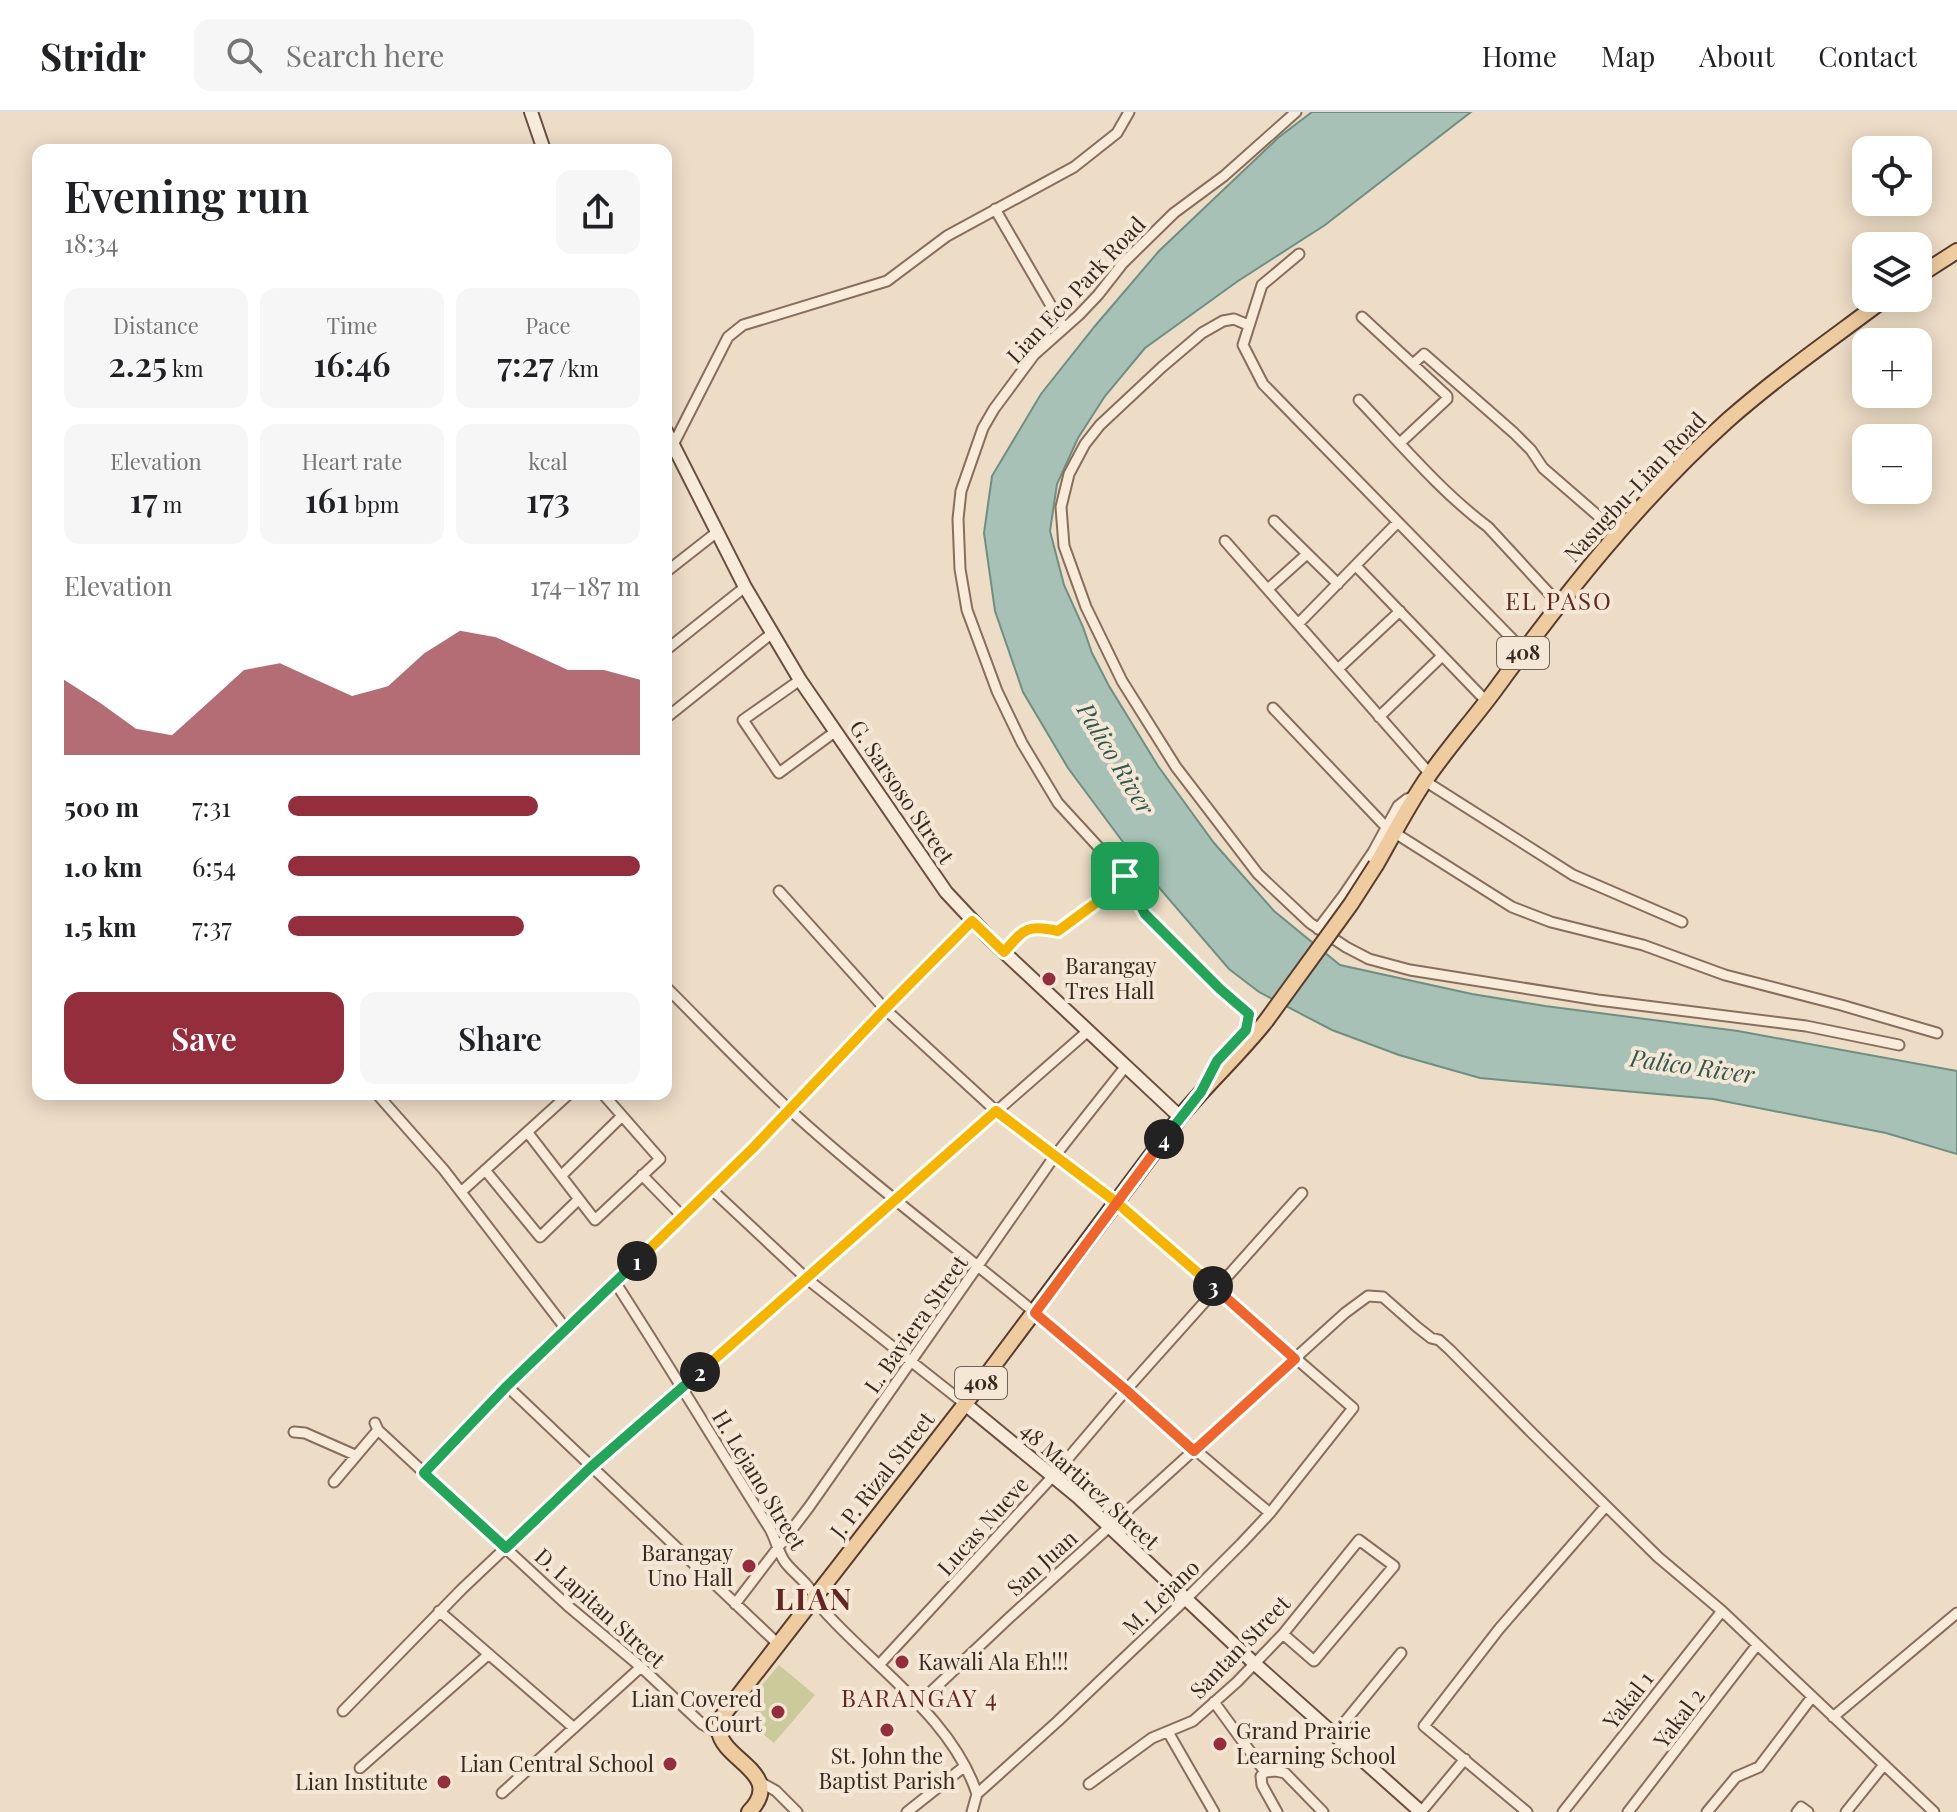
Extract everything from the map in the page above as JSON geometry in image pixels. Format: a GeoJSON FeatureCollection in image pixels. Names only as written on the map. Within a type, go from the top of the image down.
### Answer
{"type":"FeatureCollection","features":[{"type":"Feature","properties":{"kind":"main road"},"geometry":{"type":"LineString","coordinates":[[1932,267],[1957,251]]}},
{"type":"Feature","properties":{"kind":"main road","name":"Nasugbu-Lian Road"},"geometry":{"type":"LineString","coordinates":[[1266,1021],[1351,904],[1376,865],[1390,830],[1427,778],[1559,604],[1618,533],[1729,420],[1790,369],[1867,312]]}},
{"type":"Feature","properties":{"kind":"main road","name":"J. P. Rizal Street"},"geometry":{"type":"LineString","coordinates":[[719,1734],[721,1718],[1035,1313],[1180,1117],[1266,1021]]}},
{"type":"Feature","properties":{"kind":"main road"},"geometry":{"type":"LineString","coordinates":[[719,1734],[760,1782],[758,1802],[749,1812]]}},
{"type":"Feature","properties":{"kind":"street"},"geometry":{"type":"LineString","coordinates":[[531,112],[542,144]]}},
{"type":"Feature","properties":{"kind":"street"},"geometry":{"type":"LineString","coordinates":[[673,445],[728,337],[743,325],[887,281],[947,236],[1074,167],[1117,133],[1129,112]]}},
{"type":"Feature","properties":{"kind":"street","name":"Lian Eco Park Road"},"geometry":{"type":"LineString","coordinates":[[1201,1092],[1217,1061],[1246,1030],[1249,1014],[1145,914],[1125,876],[1058,803],[1022,743],[997,691],[967,610],[960,569],[958,519],[961,491],[983,428],[1034,355],[1098,295],[1123,263],[1174,213],[1224,176],[1296,112]]}},
{"type":"Feature","properties":{"kind":"street"},"geometry":{"type":"LineString","coordinates":[[995,209],[1064,328]]}},
{"type":"Feature","properties":{"kind":"street"},"geometry":{"type":"LineString","coordinates":[[1299,254],[1262,285],[1248,325],[1243,345],[1263,384],[1524,651]]}},
{"type":"Feature","properties":{"kind":"street"},"geometry":{"type":"LineString","coordinates":[[1362,317],[1447,399],[1400,443]]}},
{"type":"Feature","properties":{"kind":"street"},"geometry":{"type":"LineString","coordinates":[[1248,325],[1234,319],[1223,321],[1202,333],[1100,425],[1085,444],[1069,474],[1061,507],[1064,546],[1086,607],[1122,681],[1176,767],[1258,874],[1310,923],[1346,947],[1369,959],[1410,970],[1598,1000],[1806,1026],[1899,1045]]}},
{"type":"Feature","properties":{"kind":"street"},"geometry":{"type":"LineString","coordinates":[[1413,364],[1424,354],[1514,433],[1543,468],[1618,533]]}},
{"type":"Feature","properties":{"kind":"street"},"geometry":{"type":"LineString","coordinates":[[1359,400],[1464,507],[1488,527],[1559,604]]}},
{"type":"Feature","properties":{"kind":"street","name":"G. Sarsoso Street"},"geometry":{"type":"LineString","coordinates":[[673,445],[771,634],[951,899],[1180,1117]]}},
{"type":"Feature","properties":{"kind":"street"},"geometry":{"type":"LineString","coordinates":[[1274,521],[1338,584]]}},
{"type":"Feature","properties":{"kind":"street"},"geometry":{"type":"LineString","coordinates":[[1298,624],[1398,522]]}},
{"type":"Feature","properties":{"kind":"street"},"geometry":{"type":"LineString","coordinates":[[672,567],[717,532]]}},
{"type":"Feature","properties":{"kind":"street"},"geometry":{"type":"LineString","coordinates":[[1225,541],[1379,717],[1427,778],[1573,875],[1682,922]]}},
{"type":"Feature","properties":{"kind":"street"},"geometry":{"type":"LineString","coordinates":[[1268,589],[1307,554]]}},
{"type":"Feature","properties":{"kind":"street"},"geometry":{"type":"LineString","coordinates":[[1356,566],[1487,702]]}},
{"type":"Feature","properties":{"kind":"street"},"geometry":{"type":"LineString","coordinates":[[672,645],[745,587]]}},
{"type":"Feature","properties":{"kind":"street"},"geometry":{"type":"LineString","coordinates":[[1338,669],[1400,611]]}},
{"type":"Feature","properties":{"kind":"street"},"geometry":{"type":"LineString","coordinates":[[672,713],[771,634]]}},
{"type":"Feature","properties":{"kind":"street"},"geometry":{"type":"LineString","coordinates":[[1379,717],[1442,656]]}},
{"type":"Feature","properties":{"kind":"street"},"geometry":{"type":"LineString","coordinates":[[800,680],[743,720],[779,773],[836,731]]}},
{"type":"Feature","properties":{"kind":"street"},"geometry":{"type":"LineString","coordinates":[[1273,708],[1390,830],[1512,907],[1551,922],[1643,945],[1725,975],[1937,1033]]}},
{"type":"Feature","properties":{"kind":"street"},"geometry":{"type":"LineString","coordinates":[[1318,929],[1390,830]]}},
{"type":"Feature","properties":{"kind":"street"},"geometry":{"type":"LineString","coordinates":[[1004,952],[1022,931],[1040,927],[1058,931],[1104,897],[1125,876]]}},
{"type":"Feature","properties":{"kind":"street"},"geometry":{"type":"LineString","coordinates":[[779,891],[885,1009],[996,1111],[1116,1202],[1295,1359]]}},
{"type":"Feature","properties":{"kind":"street"},"geometry":{"type":"LineString","coordinates":[[424,1473],[507,1386],[790,1110],[972,921]]}},
{"type":"Feature","properties":{"kind":"street"},"geometry":{"type":"LineString","coordinates":[[672,993],[790,1110],[1270,1513]]}},
{"type":"Feature","properties":{"kind":"street"},"geometry":{"type":"LineString","coordinates":[[343,1711],[439,1611],[592,1466],[1088,1031]]}},
{"type":"Feature","properties":{"kind":"street","name":"L. Baviera Street"},"geometry":{"type":"LineString","coordinates":[[735,1604],[779,1548],[1054,1157],[1126,1066]]}},
{"type":"Feature","properties":{"kind":"street"},"geometry":{"type":"LineString","coordinates":[[382,1100],[444,1170],[566,1329]]}},
{"type":"Feature","properties":{"kind":"street"},"geometry":{"type":"LineString","coordinates":[[461,1192],[563,1100]]}},
{"type":"Feature","properties":{"kind":"street"},"geometry":{"type":"LineString","coordinates":[[528,1133],[595,1220],[660,1159],[608,1100]]}},
{"type":"Feature","properties":{"kind":"street"},"geometry":{"type":"LineString","coordinates":[[561,1176],[622,1116]]}},
{"type":"Feature","properties":{"kind":"street"},"geometry":{"type":"LineString","coordinates":[[485,1170],[540,1237],[578,1200]]}},
{"type":"Feature","properties":{"kind":"street"},"geometry":{"type":"LineString","coordinates":[[642,1175],[683,1217]]}},
{"type":"Feature","properties":{"kind":"street","name":"48 Martirez Street"},"geometry":{"type":"LineString","coordinates":[[711,1189],[807,1279],[1053,1476],[1255,1664],[1421,1812]]}},
{"type":"Feature","properties":{"kind":"street","name":"Lucas Nueve"},"geometry":{"type":"LineString","coordinates":[[879,1665],[1053,1476],[1302,1193]]}},
{"type":"Feature","properties":{"kind":"street","name":"H. Lejano Street"},"geometry":{"type":"LineString","coordinates":[[615,1282],[777,1541],[787,1565],[807,1585],[825,1612],[918,1704],[946,1737],[965,1766],[977,1794]]}},
{"type":"Feature","properties":{"kind":"street","name":"San Juan"},"geometry":{"type":"LineString","coordinates":[[918,1704],[1345,1313],[1368,1296],[1383,1297],[1450,1350],[1658,1557],[1722,1611],[1926,1810]]}},
{"type":"Feature","properties":{"kind":"street","name":"M. Lejano"},"geometry":{"type":"LineString","coordinates":[[977,1794],[1185,1600],[1270,1513],[1353,1408],[1295,1359]]}},
{"type":"Feature","properties":{"kind":"street"},"geometry":{"type":"LineString","coordinates":[[507,1386],[778,1644]]}},
{"type":"Feature","properties":{"kind":"street","name":"D. Lapitan Street"},"geometry":{"type":"LineString","coordinates":[[355,1455],[377,1426],[568,1606],[641,1667],[702,1724],[719,1734]]}},
{"type":"Feature","properties":{"kind":"street"},"geometry":{"type":"LineString","coordinates":[[294,1432],[305,1433],[355,1455],[334,1482]]}},
{"type":"Feature","properties":{"kind":"street"},"geometry":{"type":"LineString","coordinates":[[1527,1812],[1424,1726],[1499,1629],[1606,1506]]}},
{"type":"Feature","properties":{"kind":"street","name":"Santan Street"},"geometry":{"type":"LineString","coordinates":[[1089,1784],[1152,1738],[1193,1721],[1283,1634],[1359,1540],[1394,1566],[1314,1661],[1283,1634]]}},
{"type":"Feature","properties":{"kind":"street"},"geometry":{"type":"LineString","coordinates":[[439,1611],[574,1728]]}},
{"type":"Feature","properties":{"kind":"street","name":"Yakal 1"},"geometry":{"type":"LineString","coordinates":[[1563,1812],[1722,1611]]}},
{"type":"Feature","properties":{"kind":"street"},"geometry":{"type":"LineString","coordinates":[[1833,1717],[1957,1613]]}},
{"type":"Feature","properties":{"kind":"street","name":"Yakal 2"},"geometry":{"type":"LineString","coordinates":[[1628,1812],[1757,1645]]}},
{"type":"Feature","properties":{"kind":"street"},"geometry":{"type":"LineString","coordinates":[[1334,1735],[1401,1653]]}},
{"type":"Feature","properties":{"kind":"street"},"geometry":{"type":"LineString","coordinates":[[360,1768],[489,1654]]}},
{"type":"Feature","properties":{"kind":"street"},"geometry":{"type":"LineString","coordinates":[[502,1793],[641,1667]]}},
{"type":"Feature","properties":{"kind":"street"},"geometry":{"type":"LineString","coordinates":[[1707,1812],[1736,1777],[1759,1767],[1812,1697]]}},
{"type":"Feature","properties":{"kind":"street"},"geometry":{"type":"LineString","coordinates":[[1214,1702],[1265,1772]]}},
{"type":"Feature","properties":{"kind":"street"},"geometry":{"type":"LineString","coordinates":[[1168,1732],[1214,1812]]}},
{"type":"Feature","properties":{"kind":"street"},"geometry":{"type":"LineString","coordinates":[[1421,1812],[1465,1759]]}},
{"type":"Feature","properties":{"kind":"street"},"geometry":{"type":"LineString","coordinates":[[907,1812],[965,1766]]}},
{"type":"Feature","properties":{"kind":"street"},"geometry":{"type":"LineString","coordinates":[[1846,1812],[1883,1766]]}},
{"type":"Feature","properties":{"kind":"street"},"geometry":{"type":"LineString","coordinates":[[1277,1812],[1262,1785],[1261,1776],[1265,1772],[1285,1773],[1323,1812]]}},
{"type":"Feature","properties":{"kind":"street"},"geometry":{"type":"LineString","coordinates":[[760,1782],[776,1791],[797,1812]]}},
{"type":"Feature","properties":{"kind":"street"},"geometry":{"type":"LineString","coordinates":[[972,1812],[977,1794]]}},
{"type":"Feature","properties":{"kind":"street"},"geometry":{"type":"LineString","coordinates":[[1797,1812],[1801,1807],[1808,1812]]}},
{"type":"Feature","properties":{"kind":"shaded area","name":"Lian Covered Court"},"geometry":{"type":"Polygon","coordinates":[[[779,1665],[815,1695],[774,1743],[758,1730],[765,1720],[746,1704],[779,1665]]]}},
{"type":"Feature","properties":{"kind":"water","name":"Palico River"},"geometry":{"type":"Polygon","coordinates":[[[1312,112],[1471,112],[1325,225],[1238,281],[1145,348],[1105,396],[1078,438],[1057,484],[1050,531],[1064,585],[1109,686],[1158,766],[1214,843],[1274,911],[1340,965],[1472,994],[1738,1031],[1957,1071],[1957,1154],[1886,1133],[1713,1099],[1480,1078],[1399,1055],[1332,1030],[1259,992],[1229,969],[1143,869],[1068,768],[1023,692],[995,611],[984,533],[992,476],[1041,394],[1159,251],[1279,137],[1312,112]]]}},
{"type":"Feature","properties":{"kind":"place","name":"Barangay Tres Hall"},"geometry":{"type":"Point","coordinates":[1049,979]}},
{"type":"Feature","properties":{"kind":"place","name":"Barangay Uno Hall"},"geometry":{"type":"Point","coordinates":[749,1566]}},
{"type":"Feature","properties":{"kind":"place","name":"Kawali Ala Eh!!!"},"geometry":{"type":"Point","coordinates":[902,1662]}},
{"type":"Feature","properties":{"kind":"place","name":"Lian Covered Court"},"geometry":{"type":"Point","coordinates":[778,1712]}},
{"type":"Feature","properties":{"kind":"place","name":"St. John the Baptist Parish"},"geometry":{"type":"Point","coordinates":[887,1730]}},
{"type":"Feature","properties":{"kind":"place","name":"Grand Prairie Learning School"},"geometry":{"type":"Point","coordinates":[1220,1744]}},
{"type":"Feature","properties":{"kind":"place","name":"Lian Central School"},"geometry":{"type":"Point","coordinates":[670,1764]}},
{"type":"Feature","properties":{"kind":"place","name":"Lian Institute"},"geometry":{"type":"Point","coordinates":[444,1782]}},
{"type":"Feature","properties":{"kind":"district","name":"EL PASO"},"geometry":{"type":"Point","coordinates":[1559,602]}},
{"type":"Feature","properties":{"kind":"district","name":"LIAN"},"geometry":{"type":"Point","coordinates":[814,1600]}},
{"type":"Feature","properties":{"kind":"district","name":"BARANGAY 4"},"geometry":{"type":"Point","coordinates":[920,1699]}},
{"type":"Feature","properties":{"kind":"route"},"geometry":{"type":"LineString","coordinates":[[1125,876],[1104,897],[1058,931],[1040,927],[1022,931],[1004,952],[972,921],[753,1148],[507,1386],[424,1473],[506,1548],[592,1466],[996,1111],[1116,1202],[1295,1359],[1194,1451],[1035,1313],[1116,1202],[1201,1092],[1217,1061],[1246,1030],[1249,1014],[1145,914],[1125,876]]}}]}
